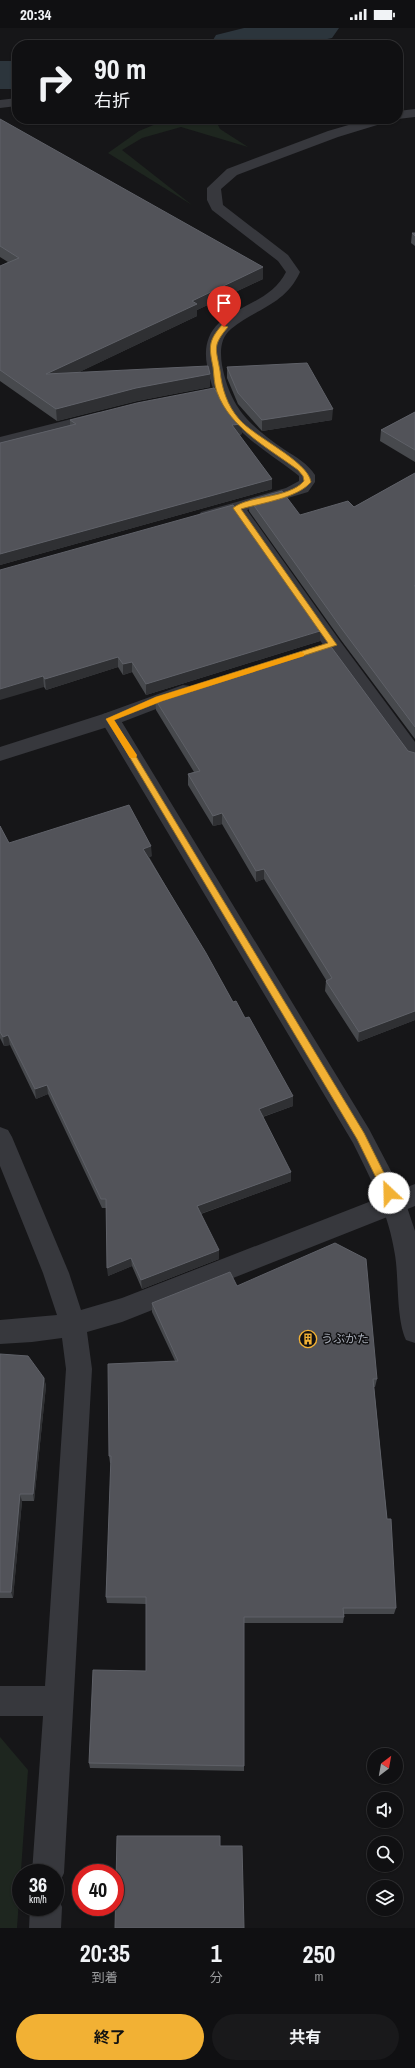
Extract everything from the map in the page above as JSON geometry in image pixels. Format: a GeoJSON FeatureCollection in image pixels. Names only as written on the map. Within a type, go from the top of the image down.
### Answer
{"type":"FeatureCollection","features":[{"type":"Feature","properties":{"kind":"street"},"geometry":{"type":"LineString","coordinates":[[0,104],[12,103]]}},
{"type":"Feature","properties":{"kind":"street"},"geometry":{"type":"LineString","coordinates":[[403,114],[415,113]]}},
{"type":"Feature","properties":{"kind":"street"},"geometry":{"type":"LineString","coordinates":[[191,520],[237,508],[302,488],[307,482],[307,475],[300,468],[237,420],[227,406],[212,392],[212,347],[215,337],[224,327],[279,291],[290,279],[292,272],[283,258],[217,207],[214,200],[214,188],[232,172],[333,134],[366,124]]}},
{"type":"Feature","properties":{"kind":"street"},"geometry":{"type":"LineString","coordinates":[[0,442],[116,412]]}},
{"type":"Feature","properties":{"kind":"street"},"geometry":{"type":"LineString","coordinates":[[237,508],[325,647],[415,756]]}},
{"type":"Feature","properties":{"kind":"street"},"geometry":{"type":"LineString","coordinates":[[0,754],[110,719],[159,699],[197,687]]}},
{"type":"Feature","properties":{"kind":"street"},"geometry":{"type":"LineString","coordinates":[[110,719],[361,1136],[405,1200],[402,1227],[408,1255],[415,1331]]}},
{"type":"Feature","properties":{"kind":"street"},"geometry":{"type":"LineString","coordinates":[[0,1137],[56,1273],[73,1325],[79,1368],[49,1864]]}},
{"type":"Feature","properties":{"kind":"street"},"geometry":{"type":"LineString","coordinates":[[0,1332],[24,1332],[73,1325],[122,1310],[405,1200]]}},
{"type":"Feature","properties":{"kind":"street"},"geometry":{"type":"LineString","coordinates":[[0,1701],[59,1701]]}},
{"type":"Feature","properties":{"kind":"street"},"geometry":{"type":"LineString","coordinates":[[45,1928],[46,1916]]}},
{"type":"Feature","properties":{"kind":"shaded area"},"geometry":{"type":"Polygon","coordinates":[[[156,124],[218,124],[220,129],[248,147],[181,127],[142,138],[122,150],[192,205],[108,153],[139,131],[156,124]]]}},
{"type":"Feature","properties":{"kind":"shaded area"},"geometry":{"type":"Polygon","coordinates":[[[0,1737],[28,1770],[21,1864],[12,1864],[12,1916],[18,1916],[17,1928],[0,1928],[0,1737]]]}},
{"type":"Feature","properties":{"kind":"building"},"geometry":{"type":"Polygon","coordinates":[[[0,119],[263,267],[192,301],[197,304],[46,374],[208,366],[210,374],[136,388],[56,409],[0,370],[0,266],[19,258],[0,246],[0,119]]]}},
{"type":"Feature","properties":{"kind":"building"},"geometry":{"type":"Polygon","coordinates":[[[307,363],[333,409],[262,420],[238,393],[227,367],[307,363]]]}},
{"type":"Feature","properties":{"kind":"building"},"geometry":{"type":"Polygon","coordinates":[[[214,388],[229,412],[242,424],[232,425],[272,479],[0,554],[0,443],[76,424],[70,420],[137,403],[214,388]]]}},
{"type":"Feature","properties":{"kind":"building"},"geometry":{"type":"Polygon","coordinates":[[[415,412],[415,450],[381,430],[415,412]]]}},
{"type":"Feature","properties":{"kind":"building"},"geometry":{"type":"Polygon","coordinates":[[[415,473],[415,727],[342,629],[250,500],[282,491],[300,515],[348,501],[354,507],[415,473]]]}},
{"type":"Feature","properties":{"kind":"building"},"geometry":{"type":"Polygon","coordinates":[[[233,505],[320,631],[146,684],[132,662],[123,664],[118,657],[45,679],[43,676],[0,689],[0,570],[233,505]]]}},
{"type":"Feature","properties":{"kind":"building"},"geometry":{"type":"Polygon","coordinates":[[[329,644],[408,751],[415,753],[415,1011],[359,1032],[326,981],[332,978],[264,869],[256,871],[222,813],[213,816],[188,774],[200,771],[155,699],[329,644]]]}},
{"type":"Feature","properties":{"kind":"building"},"geometry":{"type":"Polygon","coordinates":[[[129,805],[151,846],[143,849],[206,953],[233,1002],[236,1001],[245,1018],[249,1017],[293,1096],[259,1109],[291,1172],[197,1206],[219,1250],[141,1280],[131,1258],[107,1268],[106,1199],[101,1199],[47,1085],[35,1089],[8,1035],[3,1037],[0,1032],[0,826],[9,843],[129,805]]]}},
{"type":"Feature","properties":{"kind":"building"},"geometry":{"type":"Polygon","coordinates":[[[335,1243],[366,1259],[377,1379],[373,1379],[387,1519],[391,1519],[396,1608],[343,1608],[344,1617],[244,1617],[244,1766],[89,1763],[93,1670],[146,1671],[146,1597],[106,1597],[111,1456],[109,1456],[108,1364],[178,1361],[152,1303],[230,1272],[237,1286],[335,1243]]]}},
{"type":"Feature","properties":{"kind":"building"},"geometry":{"type":"Polygon","coordinates":[[[0,1354],[28,1356],[44,1378],[33,1494],[20,1494],[11,1592],[0,1592],[0,1354]]]}},
{"type":"Feature","properties":{"kind":"building"},"geometry":{"type":"Polygon","coordinates":[[[117,1836],[220,1836],[220,1846],[242,1846],[244,1928],[115,1928],[115,1916],[124,1916],[124,1864],[116,1864],[117,1836]]]}},
{"type":"Feature","properties":{"kind":"waterway"},"geometry":{"type":"LineString","coordinates":[[252,40],[286,31],[316,28]]}},
{"type":"Feature","properties":{"kind":"waterway"},"geometry":{"type":"LineString","coordinates":[[0,75],[12,75]]}},
{"type":"Feature","properties":{"kind":"slow traffic"},"geometry":{"type":"LineString","coordinates":[[133,755],[110,719],[159,699],[301,655]]}},
{"type":"Feature","properties":{"kind":"place","name":"うぶかた"},"geometry":{"type":"Point","coordinates":[308,1339]}},
{"type":"Feature","properties":{"kind":"route"},"geometry":{"type":"LineString","coordinates":[[224,327],[215,337],[212,347],[220,391],[227,406],[245,428],[300,468],[307,475],[307,482],[302,488],[237,508],[333,645],[159,699],[110,719],[361,1136],[389,1193]]}}]}
